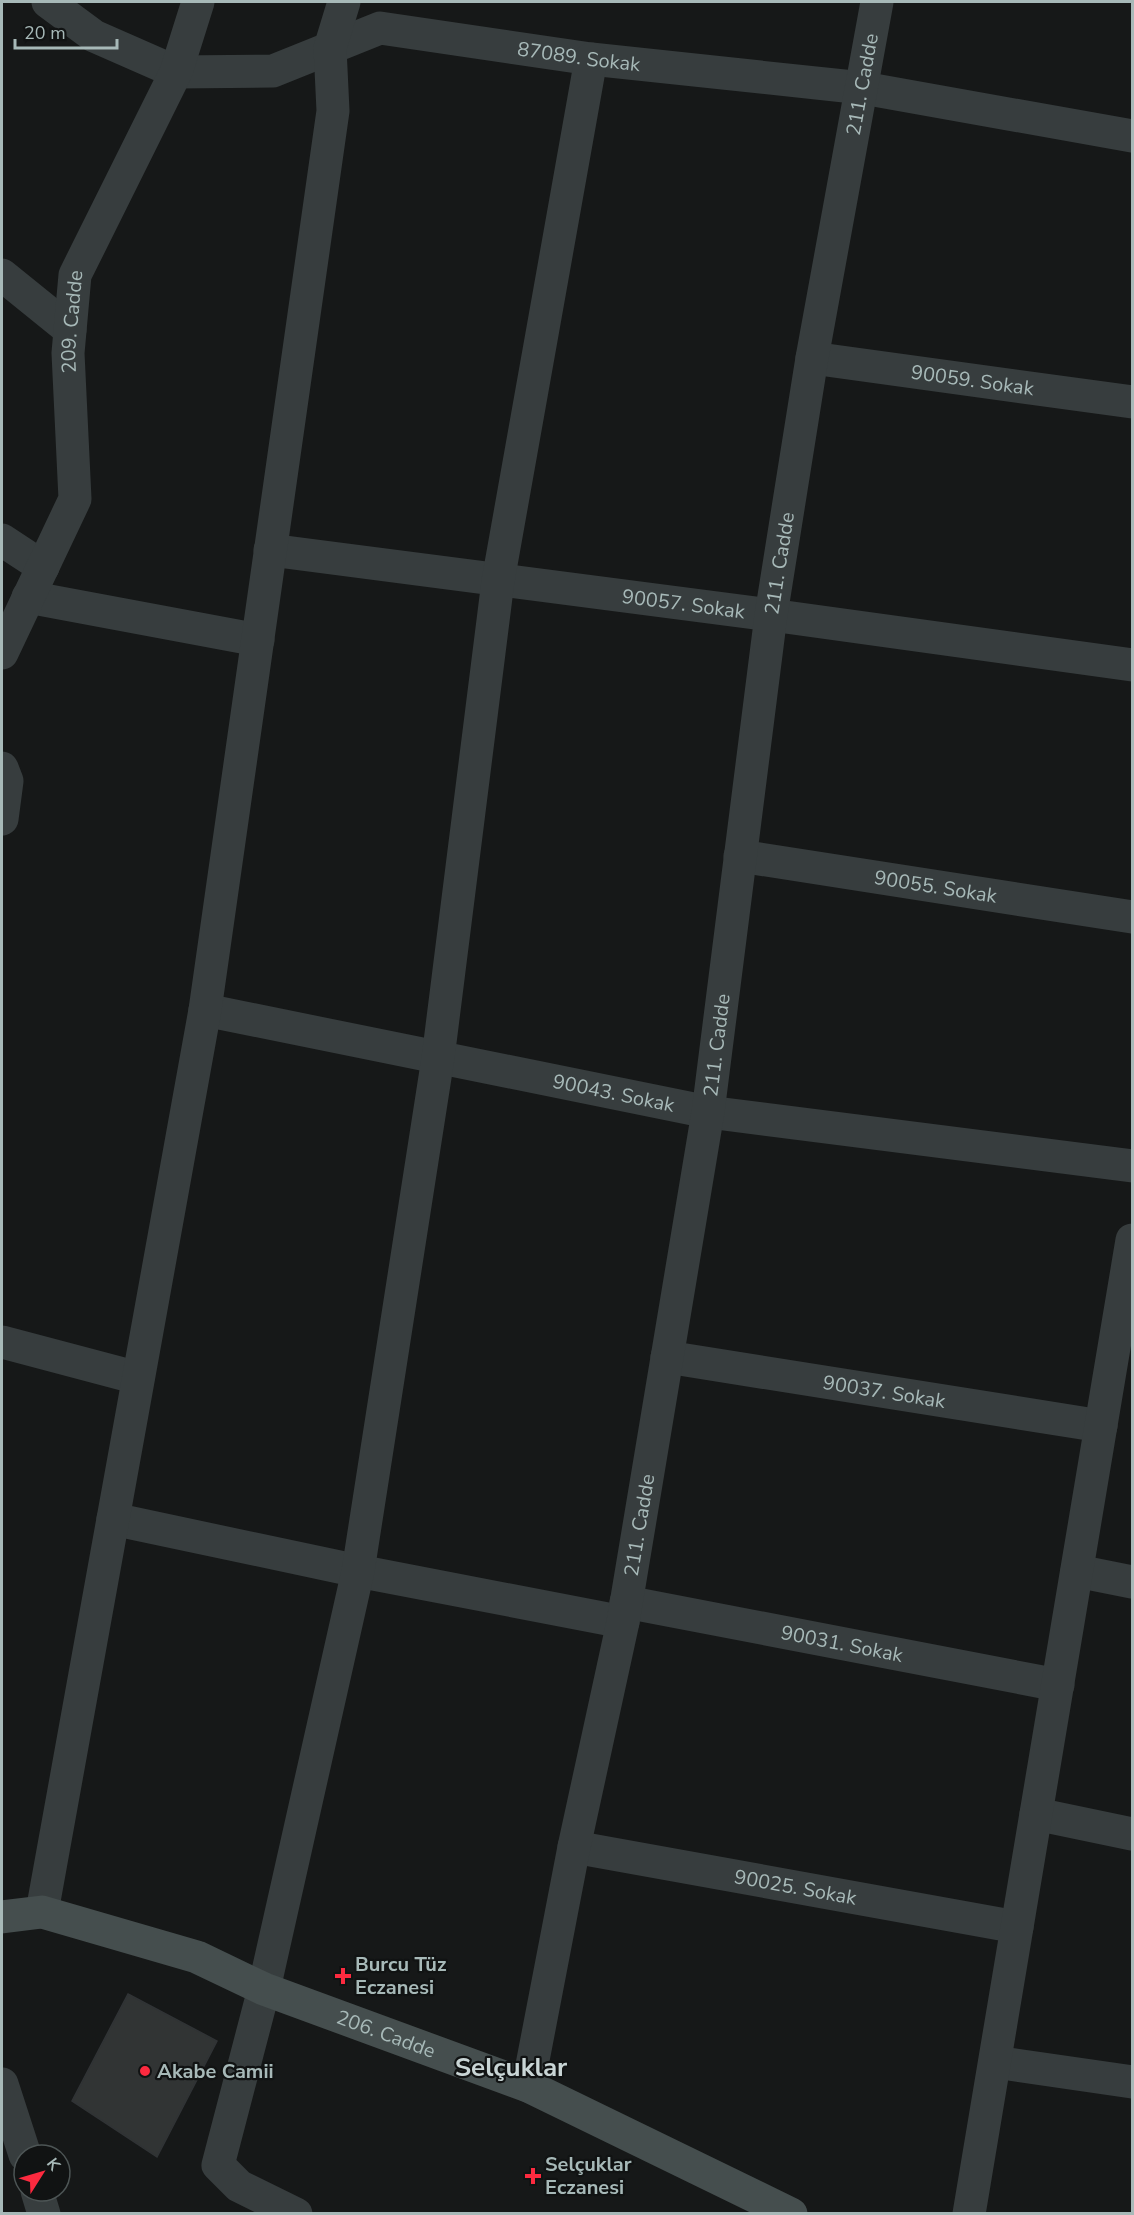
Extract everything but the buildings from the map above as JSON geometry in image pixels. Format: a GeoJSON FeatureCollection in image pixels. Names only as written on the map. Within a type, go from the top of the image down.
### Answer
{"type":"FeatureCollection","features":[{"type":"Feature","properties":{"kind":"street","name":"87089. Sokak"},"geometry":{"type":"LineString","coordinates":[[48,2],[94,36],[176,72],[273,71],[380,28],[591,59],[863,88],[1132,136]]}},
{"type":"Feature","properties":{"kind":"street","name":"209. Cadde"},"geometry":{"type":"LineString","coordinates":[[2,654],[75,499],[68,352],[75,275],[176,72],[198,2]]}},
{"type":"Feature","properties":{"kind":"street"},"geometry":{"type":"LineString","coordinates":[[42,1912],[205,1010],[333,111],[330,48],[344,2]]}},
{"type":"Feature","properties":{"kind":"street","name":"211. Cadde"},"geometry":{"type":"LineString","coordinates":[[528,2086],[574,1847],[624,1612],[667,1357],[708,1112],[771,615],[813,358],[877,2]]}},
{"type":"Feature","properties":{"kind":"street"},"geometry":{"type":"LineString","coordinates":[[296,2214],[239,2186],[218,2165],[264,1989],[358,1571],[438,1058],[498,581],[591,59]]}},
{"type":"Feature","properties":{"kind":"street"},"geometry":{"type":"LineString","coordinates":[[2,274],[70,330]]}},
{"type":"Feature","properties":{"kind":"street","name":"90059. Sokak"},"geometry":{"type":"LineString","coordinates":[[813,358],[1132,402]]}},
{"type":"Feature","properties":{"kind":"street"},"geometry":{"type":"LineString","coordinates":[[2,540],[43,567]]}},
{"type":"Feature","properties":{"kind":"street","name":"90057. Sokak"},"geometry":{"type":"LineString","coordinates":[[270,550],[771,615],[1132,665]]}},
{"type":"Feature","properties":{"kind":"street"},"geometry":{"type":"LineString","coordinates":[[28,597],[258,640]]}},
{"type":"Feature","properties":{"kind":"street"},"geometry":{"type":"LineString","coordinates":[[2,768],[7,781],[2,819]]}},
{"type":"Feature","properties":{"kind":"street","name":"90055. Sokak"},"geometry":{"type":"LineString","coordinates":[[740,856],[1132,916]]}},
{"type":"Feature","properties":{"kind":"street","name":"90043. Sokak"},"geometry":{"type":"LineString","coordinates":[[205,1010],[708,1112],[1132,1166]]}},
{"type":"Feature","properties":{"kind":"street"},"geometry":{"type":"LineString","coordinates":[[969,2214],[1101,1426],[1124,1339],[1132,1240]]}},
{"type":"Feature","properties":{"kind":"street"},"geometry":{"type":"LineString","coordinates":[[2,1342],[138,1378]]}},
{"type":"Feature","properties":{"kind":"street","name":"90037. Sokak"},"geometry":{"type":"LineString","coordinates":[[667,1357],[1101,1426]]}},
{"type":"Feature","properties":{"kind":"street","name":"90031. Sokak"},"geometry":{"type":"LineString","coordinates":[[113,1519],[358,1571],[624,1612],[1058,1685]]}},
{"type":"Feature","properties":{"kind":"street"},"geometry":{"type":"LineString","coordinates":[[1077,1571],[1132,1582]]}},
{"type":"Feature","properties":{"kind":"street"},"geometry":{"type":"LineString","coordinates":[[1036,1814],[1132,1834]]}},
{"type":"Feature","properties":{"kind":"street","name":"90025. Sokak"},"geometry":{"type":"LineString","coordinates":[[574,1847],[1017,1927]]}},
{"type":"Feature","properties":{"kind":"street","name":"206. Cadde"},"geometry":{"type":"LineString","coordinates":[[2,1917],[42,1912],[197,1957],[264,1989],[528,2086],[791,2214]]}},
{"type":"Feature","properties":{"kind":"street"},"geometry":{"type":"LineString","coordinates":[[995,2062],[1132,2082]]}},
{"type":"Feature","properties":{"kind":"street"},"geometry":{"type":"LineString","coordinates":[[2,2084],[21,2143]]}},
{"type":"Feature","properties":{"kind":"place","name":"Burcu Tüz Eczanesi"},"geometry":{"type":"Point","coordinates":[343,1976]}},
{"type":"Feature","properties":{"kind":"place","name":"Akabe Camii"},"geometry":{"type":"Point","coordinates":[145,2071]}},
{"type":"Feature","properties":{"kind":"place","name":"Selçuklar Eczanesi"},"geometry":{"type":"Point","coordinates":[533,2176]}},
{"type":"Feature","properties":{"kind":"district","name":"Selçuklar"},"geometry":{"type":"Point","coordinates":[511,2067]}}]}
